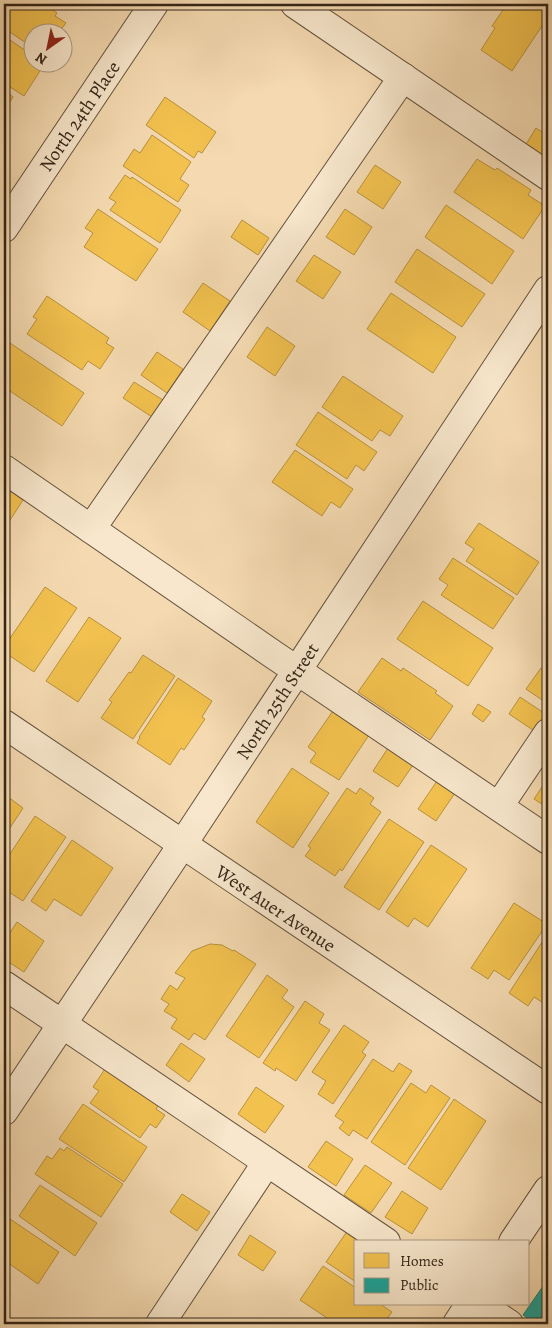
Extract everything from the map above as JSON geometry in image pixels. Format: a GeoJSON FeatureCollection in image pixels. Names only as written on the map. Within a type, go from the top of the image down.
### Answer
{"type":"FeatureCollection","features":[{"type":"Feature","properties":{"kind":"street","name":"North 24th Place"},"geometry":{"type":"LineString","coordinates":[[4,228],[154,4]]}},
{"type":"Feature","properties":{"kind":"street"},"geometry":{"type":"LineString","coordinates":[[295,4],[548,176]]}},
{"type":"Feature","properties":{"kind":"street"},"geometry":{"type":"LineString","coordinates":[[91,529],[403,77]]}},
{"type":"Feature","properties":{"kind":"street","name":"North 25th Street"},"geometry":{"type":"LineString","coordinates":[[4,1111],[548,290]]}},
{"type":"Feature","properties":{"kind":"street"},"geometry":{"type":"LineString","coordinates":[[4,469],[297,671],[548,840]]}},
{"type":"Feature","properties":{"kind":"street","name":"West Auer Avenue"},"geometry":{"type":"LineString","coordinates":[[4,724],[548,1090]]}},
{"type":"Feature","properties":{"kind":"street"},"geometry":{"type":"LineString","coordinates":[[498,806],[548,732]]}},
{"type":"Feature","properties":{"kind":"street"},"geometry":{"type":"LineString","coordinates":[[4,985],[383,1240]]}},
{"type":"Feature","properties":{"kind":"street"},"geometry":{"type":"LineString","coordinates":[[160,1324],[267,1162]]}},
{"type":"Feature","properties":{"kind":"street"},"geometry":{"type":"LineString","coordinates":[[514,1240],[548,1190]]}},
{"type":"Feature","properties":{"kind":"street"},"geometry":{"type":"LineString","coordinates":[[457,1324],[469,1306]]}},
{"type":"Feature","properties":{"kind":"street"},"geometry":{"type":"LineString","coordinates":[[482,1306],[509,1324]]}},
{"type":"Feature","properties":{"kind":"building: Homes"},"geometry":{"type":"Polygon","coordinates":[[[4,4],[44,4],[57,13],[55,16],[64,22],[22,22],[22,40],[4,28],[4,4]]]}},
{"type":"Feature","properties":{"kind":"building: Homes"},"geometry":{"type":"Polygon","coordinates":[[[507,4],[545,4],[548,6],[548,17],[512,71],[481,50],[495,28],[492,26],[507,4]]]}},
{"type":"Feature","properties":{"kind":"building: Homes"},"geometry":{"type":"Polygon","coordinates":[[[4,36],[22,48],[22,72],[39,72],[24,96],[4,83],[4,36]]]}},
{"type":"Feature","properties":{"kind":"building: Homes"},"geometry":{"type":"Polygon","coordinates":[[[4,90],[13,97],[4,111],[4,90]]]}},
{"type":"Feature","properties":{"kind":"building: Homes"},"geometry":{"type":"Polygon","coordinates":[[[165,97],[216,132],[202,153],[198,151],[194,158],[146,125],[165,97]]]}},
{"type":"Feature","properties":{"kind":"building: Homes"},"geometry":{"type":"Polygon","coordinates":[[[536,128],[548,136],[548,161],[525,146],[536,128]]]}},
{"type":"Feature","properties":{"kind":"building: Homes"},"geometry":{"type":"Polygon","coordinates":[[[152,135],[191,162],[180,179],[189,185],[178,202],[123,166],[134,149],[140,153],[152,135]]]}},
{"type":"Feature","properties":{"kind":"building: Homes"},"geometry":{"type":"Polygon","coordinates":[[[477,159],[495,170],[497,168],[531,190],[528,195],[545,206],[523,239],[454,192],[477,159]]]}},
{"type":"Feature","properties":{"kind":"building: Homes"},"geometry":{"type":"Polygon","coordinates":[[[375,165],[401,182],[383,209],[357,192],[375,165]]]}},
{"type":"Feature","properties":{"kind":"building: Homes"},"geometry":{"type":"Polygon","coordinates":[[[125,175],[131,179],[132,177],[181,210],[160,243],[110,210],[116,202],[109,198],[125,175]]]}},
{"type":"Feature","properties":{"kind":"building: Homes"},"geometry":{"type":"Polygon","coordinates":[[[446,205],[514,251],[492,284],[425,237],[446,205]]]}},
{"type":"Feature","properties":{"kind":"building: Homes"},"geometry":{"type":"Polygon","coordinates":[[[98,209],[158,249],[136,281],[84,247],[93,233],[85,228],[98,209]]]}},
{"type":"Feature","properties":{"kind":"building: Homes"},"geometry":{"type":"Polygon","coordinates":[[[345,209],[372,227],[354,255],[326,237],[345,209]]]}},
{"type":"Feature","properties":{"kind":"building: Homes"},"geometry":{"type":"Polygon","coordinates":[[[242,220],[269,238],[258,255],[231,237],[242,220]]]}},
{"type":"Feature","properties":{"kind":"building: Homes"},"geometry":{"type":"Polygon","coordinates":[[[417,249],[485,294],[462,327],[395,282],[417,249]]]}},
{"type":"Feature","properties":{"kind":"building: Homes"},"geometry":{"type":"Polygon","coordinates":[[[314,255],[341,272],[323,299],[296,281],[314,255]]]}},
{"type":"Feature","properties":{"kind":"building: Homes"},"geometry":{"type":"Polygon","coordinates":[[[203,283],[230,301],[210,331],[183,312],[203,283]]]}},
{"type":"Feature","properties":{"kind":"building: Homes"},"geometry":{"type":"Polygon","coordinates":[[[391,293],[456,337],[433,373],[367,329],[391,293]]]}},
{"type":"Feature","properties":{"kind":"building: Homes"},"geometry":{"type":"Polygon","coordinates":[[[47,296],[109,338],[106,343],[114,348],[100,369],[88,361],[82,370],[27,334],[37,319],[33,317],[47,296]]]}},
{"type":"Feature","properties":{"kind":"building: Homes"},"geometry":{"type":"Polygon","coordinates":[[[267,327],[295,346],[275,376],[247,357],[267,327]]]}},
{"type":"Feature","properties":{"kind":"building: Homes"},"geometry":{"type":"Polygon","coordinates":[[[10,343],[84,393],[62,426],[4,387],[4,352],[10,343]]]}},
{"type":"Feature","properties":{"kind":"building: Homes"},"geometry":{"type":"Polygon","coordinates":[[[157,352],[183,369],[167,393],[141,375],[157,352]]]}},
{"type":"Feature","properties":{"kind":"building: Homes"},"geometry":{"type":"Polygon","coordinates":[[[343,376],[403,416],[390,436],[380,430],[372,441],[322,407],[343,376]]]}},
{"type":"Feature","properties":{"kind":"building: Homes"},"geometry":{"type":"Polygon","coordinates":[[[134,382],[163,400],[152,417],[123,398],[134,382]]]}},
{"type":"Feature","properties":{"kind":"building: Homes"},"geometry":{"type":"Polygon","coordinates":[[[318,412],[377,452],[364,471],[356,465],[347,479],[296,445],[318,412]]]}},
{"type":"Feature","properties":{"kind":"building: Homes"},"geometry":{"type":"Polygon","coordinates":[[[295,450],[353,489],[340,508],[331,502],[322,516],[272,482],[295,450]]]}},
{"type":"Feature","properties":{"kind":"building: Homes"},"geometry":{"type":"Polygon","coordinates":[[[4,487],[23,500],[5,528],[4,528],[4,487]]]}},
{"type":"Feature","properties":{"kind":"building: Homes"},"geometry":{"type":"Polygon","coordinates":[[[479,523],[539,562],[517,595],[466,561],[474,549],[465,543],[479,523]]]}},
{"type":"Feature","properties":{"kind":"building: Homes"},"geometry":{"type":"Polygon","coordinates":[[[453,558],[514,598],[493,629],[441,595],[448,585],[439,579],[453,558]]]}},
{"type":"Feature","properties":{"kind":"building: Homes"},"geometry":{"type":"Polygon","coordinates":[[[45,587],[77,608],[34,672],[4,652],[4,647],[45,587]]]}},
{"type":"Feature","properties":{"kind":"building: Homes"},"geometry":{"type":"Polygon","coordinates":[[[423,601],[493,648],[468,686],[397,639],[423,601]]]}},
{"type":"Feature","properties":{"kind":"building: Homes"},"geometry":{"type":"Polygon","coordinates":[[[89,617],[121,638],[78,702],[46,681],[89,617]]]}},
{"type":"Feature","properties":{"kind":"building: Homes"},"geometry":{"type":"Polygon","coordinates":[[[143,655],[175,676],[133,739],[101,718],[112,702],[109,700],[143,655]]]}},
{"type":"Feature","properties":{"kind":"building: Homes"},"geometry":{"type":"Polygon","coordinates":[[[382,658],[401,671],[403,668],[437,691],[435,693],[453,706],[430,740],[358,692],[382,658]]]}},
{"type":"Feature","properties":{"kind":"building: Homes"},"geometry":{"type":"Polygon","coordinates":[[[541,668],[548,673],[548,704],[526,689],[541,668]]]}},
{"type":"Feature","properties":{"kind":"building: Homes"},"geometry":{"type":"Polygon","coordinates":[[[178,678],[212,701],[202,717],[205,719],[184,750],[181,748],[170,765],[137,743],[139,737],[178,678]]]}},
{"type":"Feature","properties":{"kind":"building: Homes"},"geometry":{"type":"Polygon","coordinates":[[[520,697],[547,715],[536,732],[509,714],[520,697]]]}},
{"type":"Feature","properties":{"kind":"building: Homes"},"geometry":{"type":"Polygon","coordinates":[[[478,704],[491,712],[483,722],[472,714],[478,704]]]}},
{"type":"Feature","properties":{"kind":"building: Homes"},"geometry":{"type":"Polygon","coordinates":[[[337,705],[373,729],[339,780],[310,762],[316,753],[308,747],[337,705]]]}},
{"type":"Feature","properties":{"kind":"building: Homes"},"geometry":{"type":"Polygon","coordinates":[[[390,745],[415,762],[398,787],[373,771],[390,745]]]}},
{"type":"Feature","properties":{"kind":"building: Homes"},"geometry":{"type":"Polygon","coordinates":[[[292,768],[329,793],[293,848],[256,822],[292,768]]]}},
{"type":"Feature","properties":{"kind":"building: Homes"},"geometry":{"type":"Polygon","coordinates":[[[548,778],[548,808],[534,799],[548,778]]]}},
{"type":"Feature","properties":{"kind":"building: Homes"},"geometry":{"type":"Polygon","coordinates":[[[437,781],[455,793],[436,821],[418,809],[437,781]]]}},
{"type":"Feature","properties":{"kind":"building: Homes"},"geometry":{"type":"Polygon","coordinates":[[[347,788],[356,794],[360,788],[374,798],[370,804],[381,812],[342,871],[340,869],[335,876],[305,856],[311,848],[308,846],[347,788]]]}},
{"type":"Feature","properties":{"kind":"building: Homes"},"geometry":{"type":"Polygon","coordinates":[[[4,794],[23,808],[4,837],[4,794]]]}},
{"type":"Feature","properties":{"kind":"building: Homes"},"geometry":{"type":"Polygon","coordinates":[[[35,816],[66,837],[23,901],[4,889],[4,863],[35,816]]]}},
{"type":"Feature","properties":{"kind":"building: Homes"},"geometry":{"type":"Polygon","coordinates":[[[389,819],[424,842],[379,910],[344,887],[389,819]]]}},
{"type":"Feature","properties":{"kind":"building: Homes"},"geometry":{"type":"Polygon","coordinates":[[[72,840],[113,868],[81,916],[54,899],[46,911],[31,901],[72,840]]]}},
{"type":"Feature","properties":{"kind":"building: Homes"},"geometry":{"type":"Polygon","coordinates":[[[431,845],[467,869],[428,927],[414,918],[408,927],[386,912],[431,845]]]}},
{"type":"Feature","properties":{"kind":"building: Homes"},"geometry":{"type":"Polygon","coordinates":[[[514,903],[547,924],[509,980],[494,970],[488,979],[471,968],[514,903]]]}},
{"type":"Feature","properties":{"kind":"building: Homes"},"geometry":{"type":"Polygon","coordinates":[[[17,922],[44,941],[24,972],[4,959],[4,942],[17,922]]]}},
{"type":"Feature","properties":{"kind":"building: Homes"},"geometry":{"type":"Polygon","coordinates":[[[548,933],[548,1006],[534,997],[528,1006],[509,993],[548,933]]]}},
{"type":"Feature","properties":{"kind":"building: Homes"},"geometry":{"type":"Polygon","coordinates":[[[210,944],[222,945],[234,950],[256,964],[205,1040],[194,1033],[189,1040],[171,1028],[177,1019],[164,1011],[169,1004],[161,999],[170,985],[177,990],[185,978],[175,973],[192,951],[210,944]]]}},
{"type":"Feature","properties":{"kind":"building: Homes"},"geometry":{"type":"Polygon","coordinates":[[[267,975],[288,990],[282,998],[294,1007],[259,1058],[226,1036],[267,975]]]}},
{"type":"Feature","properties":{"kind":"building: Homes"},"geometry":{"type":"Polygon","coordinates":[[[305,1001],[324,1014],[319,1023],[330,1030],[296,1081],[276,1068],[275,1071],[263,1063],[305,1001]]]}},
{"type":"Feature","properties":{"kind":"building: Homes"},"geometry":{"type":"Polygon","coordinates":[[[344,1025],[369,1042],[362,1052],[366,1055],[333,1104],[318,1094],[326,1081],[312,1072],[344,1025]]]}},
{"type":"Feature","properties":{"kind":"building: Homes"},"geometry":{"type":"Polygon","coordinates":[[[181,1043],[205,1059],[189,1082],[166,1065],[181,1043]]]}},
{"type":"Feature","properties":{"kind":"building: Homes"},"geometry":{"type":"Polygon","coordinates":[[[373,1059],[393,1072],[399,1063],[412,1071],[367,1139],[353,1130],[349,1136],[339,1128],[344,1122],[335,1116],[373,1059]]]}},
{"type":"Feature","properties":{"kind":"building: Homes"},"geometry":{"type":"Polygon","coordinates":[[[105,1069],[160,1103],[156,1109],[165,1115],[156,1128],[150,1124],[140,1138],[90,1103],[99,1091],[93,1087],[105,1069]]]}},
{"type":"Feature","properties":{"kind":"building: Homes"},"geometry":{"type":"Polygon","coordinates":[[[411,1083],[426,1093],[431,1085],[450,1098],[405,1165],[371,1142],[411,1083]]]}},
{"type":"Feature","properties":{"kind":"building: Homes"},"geometry":{"type":"Polygon","coordinates":[[[256,1087],[284,1106],[265,1133],[238,1114],[256,1087]]]}},
{"type":"Feature","properties":{"kind":"building: Homes"},"geometry":{"type":"Polygon","coordinates":[[[454,1099],[486,1121],[441,1190],[408,1168],[454,1099]]]}},
{"type":"Feature","properties":{"kind":"building: Homes"},"geometry":{"type":"Polygon","coordinates":[[[83,1104],[147,1147],[124,1182],[59,1139],[83,1104]]]}},
{"type":"Feature","properties":{"kind":"building: Homes"},"geometry":{"type":"Polygon","coordinates":[[[326,1141],[353,1159],[336,1186],[308,1167],[326,1141]]]}},
{"type":"Feature","properties":{"kind":"building: Homes"},"geometry":{"type":"Polygon","coordinates":[[[67,1147],[123,1184],[101,1217],[35,1174],[47,1156],[52,1159],[60,1148],[64,1151],[67,1147]]]}},
{"type":"Feature","properties":{"kind":"building: Homes"},"geometry":{"type":"Polygon","coordinates":[[[365,1165],[392,1183],[371,1213],[344,1195],[365,1165]]]}},
{"type":"Feature","properties":{"kind":"building: Homes"},"geometry":{"type":"Polygon","coordinates":[[[40,1185],[97,1223],[75,1256],[19,1216],[40,1185]]]}},
{"type":"Feature","properties":{"kind":"building: Homes"},"geometry":{"type":"Polygon","coordinates":[[[402,1191],[428,1208],[412,1234],[385,1217],[402,1191]]]}},
{"type":"Feature","properties":{"kind":"building: Homes"},"geometry":{"type":"Polygon","coordinates":[[[182,1194],[210,1212],[197,1231],[170,1212],[182,1194]]]}},
{"type":"Feature","properties":{"kind":"building: Homes"},"geometry":{"type":"Polygon","coordinates":[[[7,1217],[59,1252],[38,1284],[4,1260],[4,1222],[7,1217]]]}},
{"type":"Feature","properties":{"kind":"building: Homes"},"geometry":{"type":"Polygon","coordinates":[[[348,1230],[363,1240],[354,1240],[354,1281],[326,1262],[348,1230]]]}},
{"type":"Feature","properties":{"kind":"building: Homes"},"geometry":{"type":"Polygon","coordinates":[[[250,1235],[276,1252],[263,1271],[238,1255],[250,1235]]]}},
{"type":"Feature","properties":{"kind":"building: Homes"},"geometry":{"type":"Polygon","coordinates":[[[323,1266],[354,1287],[354,1306],[383,1306],[392,1312],[383,1324],[336,1324],[300,1300],[323,1266]]]}},
{"type":"Feature","properties":{"kind":"building: Public"},"geometry":{"type":"Polygon","coordinates":[[[548,1279],[548,1324],[537,1324],[523,1315],[548,1279]]]}}]}
